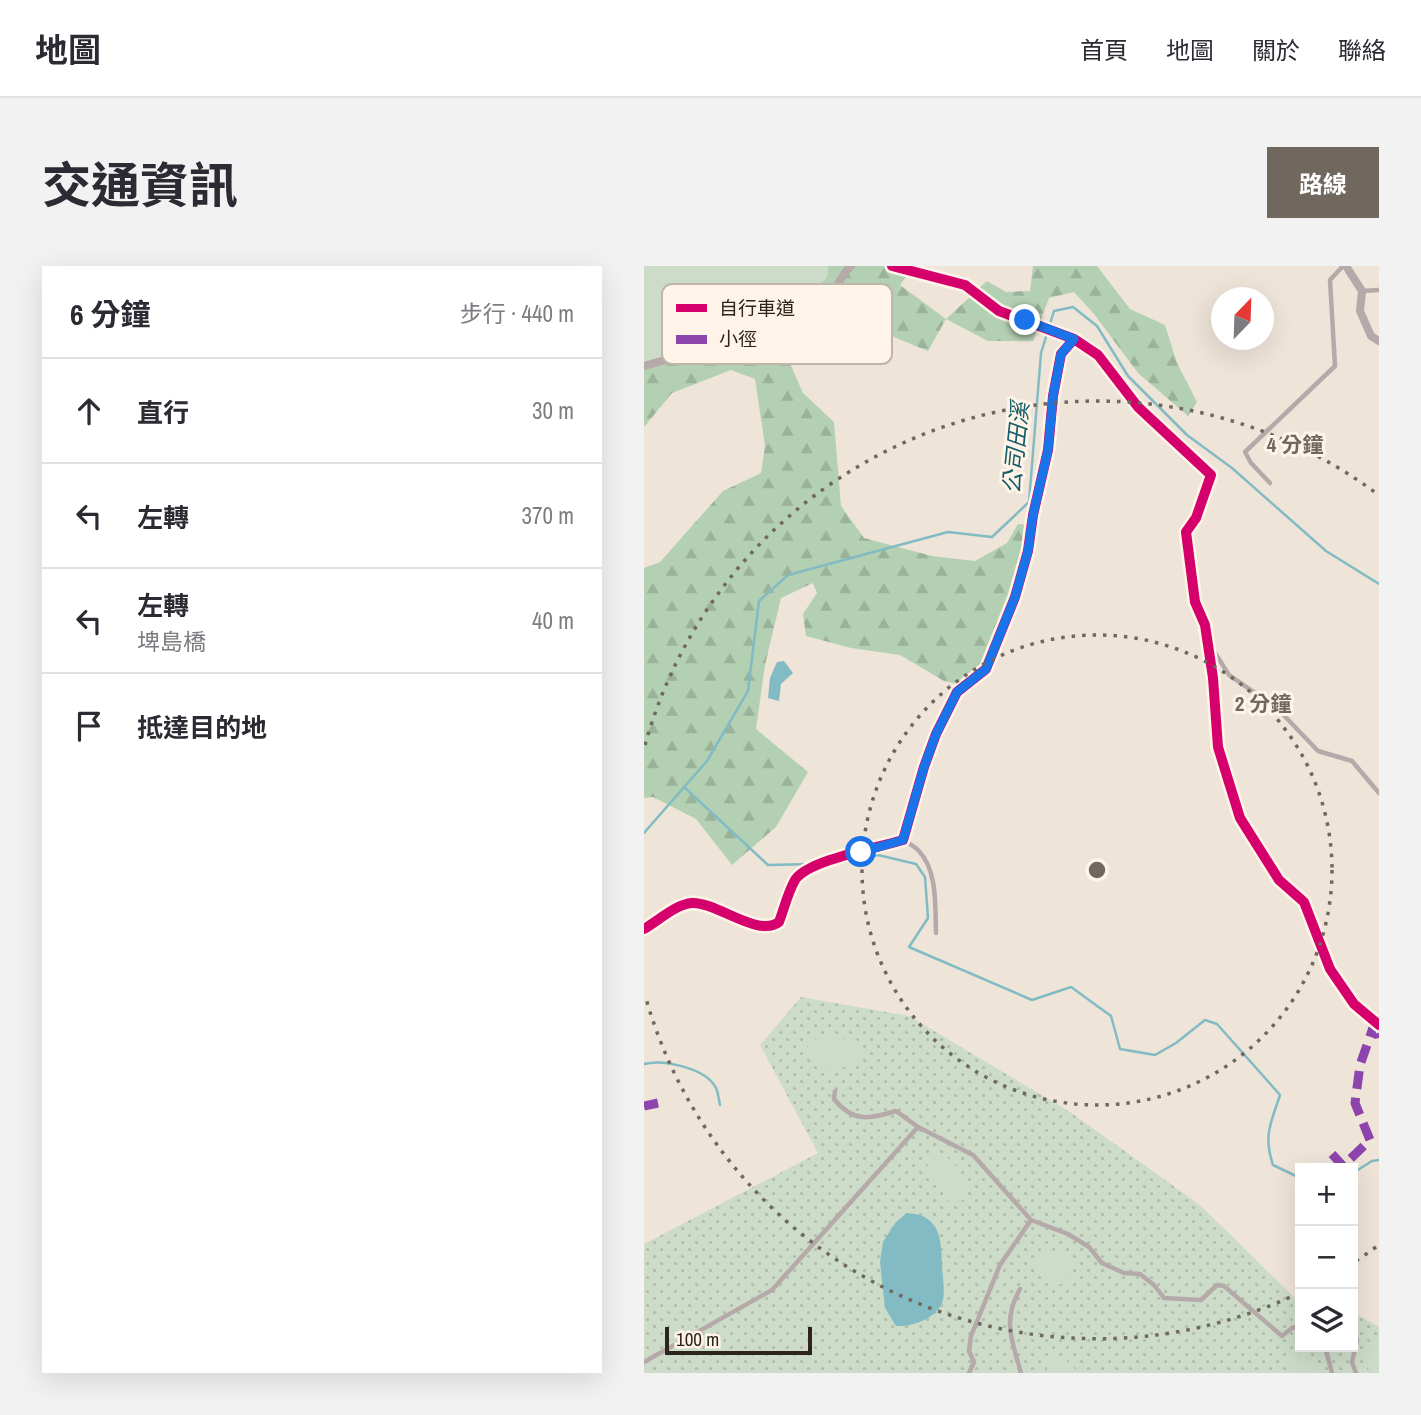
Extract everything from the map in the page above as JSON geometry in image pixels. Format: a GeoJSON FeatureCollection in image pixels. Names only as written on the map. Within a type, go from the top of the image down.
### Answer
{"type":"FeatureCollection","features":[{"type":"Feature","properties":{"kind":"street"},"geometry":{"type":"LineString","coordinates":[[838,284],[851,266]]}},
{"type":"Feature","properties":{"kind":"street"},"geometry":{"type":"LineString","coordinates":[[892,266],[965,285],[999,310],[1074,339],[1098,355],[1138,407],[1210,475],[1196,518],[1186,532],[1195,602],[1205,625],[1208,641],[1218,747],[1240,818],[1279,880],[1304,902],[1330,969],[1354,1004],[1379,1025]]}},
{"type":"Feature","properties":{"kind":"street"},"geometry":{"type":"LineString","coordinates":[[1345,266],[1362,291],[1360,312],[1371,336],[1379,341]]}},
{"type":"Feature","properties":{"kind":"street"},"geometry":{"type":"LineString","coordinates":[[644,929],[685,904],[694,903],[743,920],[774,926],[779,922],[795,879],[803,873],[822,863],[903,840],[936,734],[957,692],[986,669],[1015,597],[1028,551],[1048,450],[1053,396],[1061,354],[1074,339]]}},
{"type":"Feature","properties":{"kind":"street"},"geometry":{"type":"LineString","coordinates":[[644,366],[662,361]]}},
{"type":"Feature","properties":{"kind":"lane"},"geometry":{"type":"LineString","coordinates":[[1270,483],[1245,453],[1335,366],[1330,280],[1345,266]]}},
{"type":"Feature","properties":{"kind":"lane"},"geometry":{"type":"LineString","coordinates":[[1362,291],[1379,290]]}},
{"type":"Feature","properties":{"kind":"lane"},"geometry":{"type":"LineString","coordinates":[[1208,641],[1229,675],[1277,708],[1318,751],[1352,761],[1379,793]]}},
{"type":"Feature","properties":{"kind":"lane"},"geometry":{"type":"LineString","coordinates":[[903,840],[918,851],[929,868],[935,899],[936,933]]}},
{"type":"Feature","properties":{"kind":"lane"},"geometry":{"type":"LineString","coordinates":[[835,1091],[834,1099],[842,1109],[863,1118],[896,1111],[918,1127],[973,1155],[1031,1220],[1068,1234],[1089,1247],[1102,1263],[1124,1273],[1140,1274],[1154,1285],[1164,1298],[1201,1300],[1217,1285],[1224,1286],[1282,1336],[1295,1327]]}},
{"type":"Feature","properties":{"kind":"lane"},"geometry":{"type":"LineString","coordinates":[[644,1362],[772,1290],[918,1127]]}},
{"type":"Feature","properties":{"kind":"lane"},"geometry":{"type":"LineString","coordinates":[[969,1373],[974,1362],[969,1351],[971,1336],[1000,1265],[1031,1220]]}},
{"type":"Feature","properties":{"kind":"lane"},"geometry":{"type":"LineString","coordinates":[[1020,1289],[1011,1305],[1009,1318],[1021,1373]]}},
{"type":"Feature","properties":{"kind":"lane"},"geometry":{"type":"LineString","coordinates":[[1326,1352],[1332,1373]]}},
{"type":"Feature","properties":{"kind":"lane"},"geometry":{"type":"LineString","coordinates":[[1354,1352],[1352,1362],[1356,1373]]}},
{"type":"Feature","properties":{"kind":"green space"},"geometry":{"type":"Polygon","coordinates":[[[644,266],[828,266],[827,277],[820,284],[662,284],[662,357],[644,363],[644,266]]]}},
{"type":"Feature","properties":{"kind":"green space"},"geometry":{"type":"Polygon","coordinates":[[[828,266],[914,266],[900,285],[946,319],[928,351],[892,336],[892,284],[820,284],[827,277],[828,266]]]}},
{"type":"Feature","properties":{"kind":"green space"},"geometry":{"type":"Polygon","coordinates":[[[1033,266],[1097,266],[1130,309],[1165,325],[1177,363],[1197,402],[1188,416],[1138,373],[1074,292],[1049,298],[1033,341],[988,341],[946,319],[987,281],[1006,292],[1030,291],[1033,266]]]}},
{"type":"Feature","properties":{"kind":"green space"},"geometry":{"type":"Polygon","coordinates":[[[662,357],[662,364],[790,364],[803,393],[834,422],[841,506],[864,538],[932,556],[975,561],[1007,543],[1018,524],[1027,525],[1024,558],[999,632],[976,671],[961,685],[944,681],[900,655],[851,648],[806,636],[803,614],[817,593],[813,583],[781,598],[765,665],[756,729],[808,772],[776,827],[732,865],[696,819],[653,797],[644,798],[644,568],[660,562],[723,491],[761,473],[765,446],[755,379],[731,370],[672,393],[644,427],[644,363],[662,357]]]}},
{"type":"Feature","properties":{"kind":"green space"},"geometry":{"type":"Polygon","coordinates":[[[801,997],[909,1016],[1070,1112],[1200,1205],[1295,1298],[1295,1352],[1358,1352],[1358,1316],[1379,1327],[1379,1373],[644,1373],[644,1244],[818,1153],[760,1045],[801,997]]]}},
{"type":"Feature","properties":{"kind":"green space"},"geometry":{"type":"Polygon","coordinates":[[[823,1035],[839,1039],[855,1038],[864,1048],[859,1058],[851,1065],[829,1069],[819,1066],[812,1061],[808,1053],[809,1042],[823,1035]]]}},
{"type":"Feature","properties":{"kind":"green space"},"geometry":{"type":"Polygon","coordinates":[[[935,1154],[953,1162],[961,1172],[969,1190],[961,1201],[954,1203],[947,1200],[939,1181],[927,1168],[930,1156],[935,1154]]]}},
{"type":"Feature","properties":{"kind":"green space"},"geometry":{"type":"Polygon","coordinates":[[[1052,1250],[1068,1257],[1074,1265],[1069,1279],[1061,1284],[1052,1284],[1039,1272],[1037,1263],[1041,1255],[1052,1250]]]}},
{"type":"Feature","properties":{"kind":"green space"},"geometry":{"type":"Polygon","coordinates":[[[1379,1347],[1379,1373],[1369,1373],[1366,1354],[1369,1348],[1379,1347]]]}},
{"type":"Feature","properties":{"kind":"green space"},"geometry":{"type":"Polygon","coordinates":[[[1296,1353],[1310,1360],[1318,1373],[1287,1373],[1287,1362],[1296,1353]]]}},
{"type":"Feature","properties":{"kind":"green space"},"geometry":{"type":"Polygon","coordinates":[[[1057,1358],[1066,1360],[1079,1373],[1048,1373],[1050,1361],[1057,1358]]]}},
{"type":"Feature","properties":{"kind":"water"},"geometry":{"type":"Polygon","coordinates":[[[784,661],[793,673],[781,684],[779,701],[768,698],[770,678],[777,662],[784,661]]]}},
{"type":"Feature","properties":{"kind":"water"},"geometry":{"type":"Polygon","coordinates":[[[907,1213],[927,1218],[938,1232],[944,1294],[939,1309],[929,1318],[896,1326],[885,1308],[880,1262],[883,1242],[896,1222],[907,1213]]]}},
{"type":"Feature","properties":{"kind":"waterway","name":"公司田溪"},"geometry":{"type":"LineString","coordinates":[[644,833],[707,761],[748,691],[759,601],[788,575],[948,532],[992,537],[1029,502],[1041,353],[1054,311],[1073,307],[1097,326],[1128,376],[1187,435],[1232,468],[1326,551],[1379,584]]}},
{"type":"Feature","properties":{"kind":"waterway"},"geometry":{"type":"LineString","coordinates":[[684,787],[768,865],[813,864]]}},
{"type":"Feature","properties":{"kind":"waterway"},"geometry":{"type":"LineString","coordinates":[[830,864],[878,855],[916,864],[925,877],[928,918],[909,947],[1032,1000],[1071,987],[1111,1016],[1120,1049],[1155,1055],[1176,1043],[1205,1020],[1217,1024],[1280,1095],[1269,1129],[1270,1155],[1273,1165],[1295,1176]]}},
{"type":"Feature","properties":{"kind":"waterway"},"geometry":{"type":"LineString","coordinates":[[644,1064],[672,1064],[694,1070],[711,1081],[716,1088],[720,1105]]}},
{"type":"Feature","properties":{"kind":"waterway"},"geometry":{"type":"LineString","coordinates":[[1358,1170],[1379,1160]]}},
{"type":"Feature","properties":{"kind":"marked path"},"geometry":{"type":"LineString","coordinates":[[1332,1154],[1343,1166],[1370,1140],[1355,1103],[1360,1065],[1375,1022],[1379,1038]]}},
{"type":"Feature","properties":{"kind":"marked path"},"geometry":{"type":"LineString","coordinates":[[644,1106],[658,1103]]}},
{"type":"Feature","properties":{"kind":"cycle path"},"geometry":{"type":"LineString","coordinates":[[892,266],[965,285],[999,311],[1074,339],[1098,355],[1138,407],[1211,475],[1196,518],[1186,532],[1195,602],[1205,625],[1213,678],[1218,747],[1240,818],[1279,880],[1304,902],[1330,969],[1354,1004],[1379,1025]]}},
{"type":"Feature","properties":{"kind":"cycle path"},"geometry":{"type":"LineString","coordinates":[[644,929],[673,910],[692,903],[702,904],[749,923],[770,926],[779,922],[795,880],[802,873],[828,861],[903,840],[936,734],[957,692],[986,669],[1015,597],[1028,551],[1048,450],[1053,396],[1061,354],[1074,339]]}},
{"type":"Feature","properties":{"kind":"route"},"geometry":{"type":"LineString","coordinates":[[861,852],[903,840],[936,734],[957,692],[986,669],[1015,597],[1028,551],[1048,450],[1053,396],[1061,354],[1074,339],[1025,320]]}}]}
